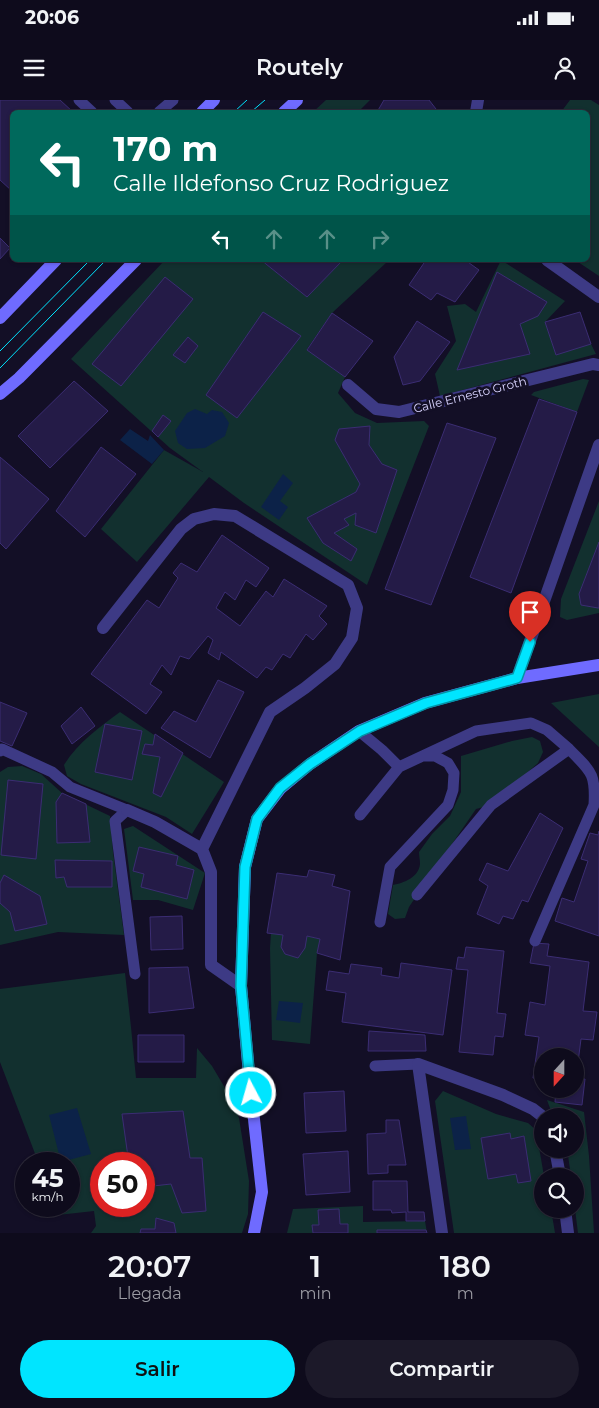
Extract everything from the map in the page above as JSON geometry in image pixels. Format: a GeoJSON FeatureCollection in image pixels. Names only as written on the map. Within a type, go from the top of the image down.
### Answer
{"type":"FeatureCollection","features":[{"type":"Feature","properties":{"kind":"main road"},"geometry":{"type":"LineString","coordinates":[[204,110],[214,100]]}},
{"type":"Feature","properties":{"kind":"main road"},"geometry":{"type":"LineString","coordinates":[[286,110],[297,100]]}},
{"type":"Feature","properties":{"kind":"main road"},"geometry":{"type":"LineString","coordinates":[[0,318],[54,262]]}},
{"type":"Feature","properties":{"kind":"main road"},"geometry":{"type":"LineString","coordinates":[[0,394],[19,378],[134,262]]}},
{"type":"Feature","properties":{"kind":"main road"},"geometry":{"type":"LineString","coordinates":[[254,1233],[262,1192],[241,986],[245,867],[257,819],[280,788],[310,764],[360,731],[426,703],[517,678],[599,665]]}},
{"type":"Feature","properties":{"kind":"street"},"geometry":{"type":"LineString","coordinates":[[550,262],[599,297]]}},
{"type":"Feature","properties":{"kind":"street","name":"Calle Ernesto Groth"},"geometry":{"type":"LineString","coordinates":[[348,385],[376,409],[400,412],[592,364],[599,365]]}},
{"type":"Feature","properties":{"kind":"street"},"geometry":{"type":"LineString","coordinates":[[517,678],[599,446]]}},
{"type":"Feature","properties":{"kind":"street"},"geometry":{"type":"LineString","coordinates":[[103,628],[181,529],[194,519],[214,514],[235,516],[348,585],[357,608],[352,638],[335,664],[270,712],[202,849]]}},
{"type":"Feature","properties":{"kind":"street"},"geometry":{"type":"LineString","coordinates":[[127,810],[155,822],[202,849],[211,872],[211,965],[241,986]]}},
{"type":"Feature","properties":{"kind":"street"},"geometry":{"type":"LineString","coordinates":[[442,1233],[418,1064],[503,1095],[534,1110]]}},
{"type":"Feature","properties":{"kind":"street"},"geometry":{"type":"LineString","coordinates":[[566,1218],[568,1233]]}},
{"type":"Feature","properties":{"kind":"lane"},"geometry":{"type":"LineString","coordinates":[[78,100],[90,110]]}},
{"type":"Feature","properties":{"kind":"lane"},"geometry":{"type":"LineString","coordinates":[[115,100],[126,110]]}},
{"type":"Feature","properties":{"kind":"lane"},"geometry":{"type":"LineString","coordinates":[[161,110],[173,100]]}},
{"type":"Feature","properties":{"kind":"lane"},"geometry":{"type":"LineString","coordinates":[[360,815],[399,767],[476,731],[531,722],[547,730],[591,771],[595,792],[594,805],[535,941]]}},
{"type":"Feature","properties":{"kind":"lane"},"geometry":{"type":"LineString","coordinates":[[360,731],[399,767]]}},
{"type":"Feature","properties":{"kind":"lane"},"geometry":{"type":"LineString","coordinates":[[0,751],[2,749],[52,772],[70,787],[127,810],[115,821],[135,974]]}},
{"type":"Feature","properties":{"kind":"lane"},"geometry":{"type":"LineString","coordinates":[[416,895],[491,805],[569,749]]}},
{"type":"Feature","properties":{"kind":"lane"},"geometry":{"type":"LineString","coordinates":[[380,922],[390,867],[448,805],[453,790],[454,773],[448,763],[435,756],[423,756]]}},
{"type":"Feature","properties":{"kind":"lane"},"geometry":{"type":"LineString","coordinates":[[375,1066],[418,1064]]}},
{"type":"Feature","properties":{"kind":"green space"},"geometry":{"type":"Polygon","coordinates":[[[326,100],[370,100],[360,110],[315,110],[326,100]]]}},
{"type":"Feature","properties":{"kind":"green space"},"geometry":{"type":"Polygon","coordinates":[[[570,100],[591,100],[599,105],[599,276],[578,262],[590,262],[590,110],[562,110],[570,100]]]}},
{"type":"Feature","properties":{"kind":"green space"},"geometry":{"type":"Polygon","coordinates":[[[163,262],[263,262],[307,297],[341,262],[387,262],[332,313],[307,349],[345,377],[338,393],[355,413],[377,423],[424,421],[429,426],[367,585],[244,503],[209,477],[137,562],[101,529],[164,450],[203,472],[170,448],[71,359],[163,262]]]}},
{"type":"Feature","properties":{"kind":"green space"},"geometry":{"type":"Polygon","coordinates":[[[500,262],[504,262],[565,301],[545,322],[591,344],[596,354],[440,396],[435,374],[456,341],[447,306],[465,304],[476,312],[500,262]]]}},
{"type":"Feature","properties":{"kind":"green space"},"geometry":{"type":"Polygon","coordinates":[[[583,379],[589,380],[577,412],[531,395],[534,392],[583,379]]]}},
{"type":"Feature","properties":{"kind":"green space"},"geometry":{"type":"Polygon","coordinates":[[[599,501],[599,613],[567,620],[560,617],[561,599],[599,501]]]}},
{"type":"Feature","properties":{"kind":"green space"},"geometry":{"type":"Polygon","coordinates":[[[599,694],[599,747],[551,703],[599,694]]]}},
{"type":"Feature","properties":{"kind":"green space"},"geometry":{"type":"Polygon","coordinates":[[[120,712],[224,782],[192,834],[166,817],[81,784],[67,776],[64,765],[69,757],[89,736],[120,712]]]}},
{"type":"Feature","properties":{"kind":"green space"},"geometry":{"type":"Polygon","coordinates":[[[532,737],[540,741],[543,752],[538,763],[491,805],[476,809],[409,907],[405,918],[395,919],[388,914],[393,885],[402,883],[414,876],[419,869],[419,852],[432,834],[450,816],[461,792],[461,756],[532,737]]]}},
{"type":"Feature","properties":{"kind":"green space"},"geometry":{"type":"Polygon","coordinates":[[[22,766],[41,774],[62,793],[110,816],[124,935],[58,932],[0,945],[0,772],[8,767],[22,766]]]}},
{"type":"Feature","properties":{"kind":"green space"},"geometry":{"type":"Polygon","coordinates":[[[133,826],[205,873],[193,910],[158,900],[133,900],[124,829],[133,826]]]}},
{"type":"Feature","properties":{"kind":"green space"},"geometry":{"type":"Polygon","coordinates":[[[271,933],[320,939],[317,953],[310,1044],[272,1040],[271,933]]]}},
{"type":"Feature","properties":{"kind":"green space"},"geometry":{"type":"Polygon","coordinates":[[[125,973],[136,1078],[196,1078],[197,1048],[212,1066],[228,1093],[239,1118],[249,1181],[248,1214],[242,1233],[91,1233],[96,1226],[95,1217],[155,1217],[155,1152],[90,1152],[90,1211],[80,1213],[80,1152],[34,1152],[0,1062],[0,989],[125,973]]]}},
{"type":"Feature","properties":{"kind":"green space"},"geometry":{"type":"Polygon","coordinates":[[[443,1091],[496,1114],[528,1123],[534,1128],[534,1158],[541,1158],[543,1168],[534,1168],[534,1218],[552,1218],[555,1233],[454,1233],[435,1101],[443,1091]]]}},
{"type":"Feature","properties":{"kind":"green space"},"geometry":{"type":"Polygon","coordinates":[[[547,1100],[572,1108],[550,1108],[547,1100]]]}},
{"type":"Feature","properties":{"kind":"green space"},"geometry":{"type":"Polygon","coordinates":[[[584,1112],[594,1233],[578,1233],[576,1218],[584,1218],[584,1168],[570,1168],[568,1158],[584,1158],[584,1112]]]}},
{"type":"Feature","properties":{"kind":"green space"},"geometry":{"type":"Polygon","coordinates":[[[363,1206],[363,1222],[425,1221],[427,1233],[287,1233],[293,1209],[363,1206]]]}},
{"type":"Feature","properties":{"kind":"water"},"geometry":{"type":"Polygon","coordinates":[[[195,409],[207,414],[212,410],[222,412],[229,423],[225,436],[205,448],[187,449],[178,443],[175,431],[187,413],[195,409]]]}},
{"type":"Feature","properties":{"kind":"water"},"geometry":{"type":"Polygon","coordinates":[[[130,429],[148,441],[150,435],[164,450],[152,464],[120,440],[130,429]]]}},
{"type":"Feature","properties":{"kind":"water"},"geometry":{"type":"Polygon","coordinates":[[[283,474],[293,483],[280,501],[288,507],[279,520],[261,507],[283,474]]]}},
{"type":"Feature","properties":{"kind":"water"},"geometry":{"type":"Polygon","coordinates":[[[279,1001],[303,1003],[300,1023],[276,1020],[279,1001]]]}},
{"type":"Feature","properties":{"kind":"water"},"geometry":{"type":"Polygon","coordinates":[[[77,1108],[90,1154],[80,1157],[80,1152],[58,1152],[49,1115],[77,1108]]]}},
{"type":"Feature","properties":{"kind":"water"},"geometry":{"type":"Polygon","coordinates":[[[466,1116],[471,1149],[455,1150],[450,1118],[466,1116]]]}},
{"type":"Feature","properties":{"kind":"building"},"geometry":{"type":"Polygon","coordinates":[[[0,100],[60,100],[71,110],[10,110],[10,189],[0,180],[0,100]]]}},
{"type":"Feature","properties":{"kind":"building"},"geometry":{"type":"Polygon","coordinates":[[[384,100],[429,100],[436,109],[436,110],[378,110],[384,100]]]}},
{"type":"Feature","properties":{"kind":"building"},"geometry":{"type":"Polygon","coordinates":[[[0,238],[10,248],[0,259],[0,238]]]}},
{"type":"Feature","properties":{"kind":"building"},"geometry":{"type":"Polygon","coordinates":[[[263,262],[341,262],[307,297],[263,262]]]}},
{"type":"Feature","properties":{"kind":"building"},"geometry":{"type":"Polygon","coordinates":[[[425,262],[468,262],[479,270],[455,302],[437,293],[431,300],[409,285],[425,262]]]}},
{"type":"Feature","properties":{"kind":"building"},"geometry":{"type":"Polygon","coordinates":[[[497,272],[547,302],[538,316],[520,324],[530,354],[457,370],[497,272]]]}},
{"type":"Feature","properties":{"kind":"building"},"geometry":{"type":"Polygon","coordinates":[[[165,277],[193,299],[121,386],[92,364],[165,277]]]}},
{"type":"Feature","properties":{"kind":"building"},"geometry":{"type":"Polygon","coordinates":[[[263,312],[301,336],[237,418],[206,395],[263,312]]]}},
{"type":"Feature","properties":{"kind":"building"},"geometry":{"type":"Polygon","coordinates":[[[580,312],[591,344],[556,355],[545,322],[580,312]]]}},
{"type":"Feature","properties":{"kind":"building"},"geometry":{"type":"Polygon","coordinates":[[[332,313],[373,341],[345,377],[307,350],[332,313]]]}},
{"type":"Feature","properties":{"kind":"building"},"geometry":{"type":"Polygon","coordinates":[[[417,321],[450,342],[420,381],[403,385],[394,357],[417,321]]]}},
{"type":"Feature","properties":{"kind":"building"},"geometry":{"type":"Polygon","coordinates":[[[188,337],[198,346],[185,363],[173,355],[188,337]]]}},
{"type":"Feature","properties":{"kind":"building"},"geometry":{"type":"Polygon","coordinates":[[[74,381],[108,411],[50,468],[18,436],[74,381]]]}},
{"type":"Feature","properties":{"kind":"building"},"geometry":{"type":"Polygon","coordinates":[[[539,399],[577,412],[511,593],[470,577],[539,399]]]}},
{"type":"Feature","properties":{"kind":"building"},"geometry":{"type":"Polygon","coordinates":[[[163,415],[171,421],[158,437],[152,431],[163,415]]]}},
{"type":"Feature","properties":{"kind":"building"},"geometry":{"type":"Polygon","coordinates":[[[447,423],[496,438],[431,605],[385,589],[447,423]]]}},
{"type":"Feature","properties":{"kind":"building"},"geometry":{"type":"Polygon","coordinates":[[[370,426],[369,445],[382,464],[397,470],[376,533],[355,525],[356,513],[344,519],[349,525],[334,533],[357,549],[351,561],[323,543],[307,518],[356,492],[360,484],[335,440],[339,429],[370,426]]]}},
{"type":"Feature","properties":{"kind":"building"},"geometry":{"type":"Polygon","coordinates":[[[101,447],[136,474],[85,537],[56,511],[101,447]]]}},
{"type":"Feature","properties":{"kind":"building"},"geometry":{"type":"Polygon","coordinates":[[[0,457],[49,499],[6,549],[0,543],[0,457]]]}},
{"type":"Feature","properties":{"kind":"building"},"geometry":{"type":"Polygon","coordinates":[[[222,535],[269,568],[256,587],[246,580],[235,600],[225,592],[216,608],[240,626],[266,591],[273,597],[284,579],[327,606],[319,616],[327,624],[313,640],[306,634],[290,658],[283,654],[272,670],[266,667],[257,678],[221,652],[219,660],[208,653],[213,640],[208,636],[189,659],[180,656],[171,675],[162,665],[150,684],[162,692],[146,714],[91,674],[147,600],[159,608],[178,578],[173,573],[181,563],[197,572],[222,535]]]}},
{"type":"Feature","properties":{"kind":"building"},"geometry":{"type":"Polygon","coordinates":[[[599,542],[598,608],[581,605],[579,594],[599,542]]]}},
{"type":"Feature","properties":{"kind":"building"},"geometry":{"type":"Polygon","coordinates":[[[218,680],[244,692],[210,758],[161,728],[174,711],[196,722],[218,680]]]}},
{"type":"Feature","properties":{"kind":"building"},"geometry":{"type":"Polygon","coordinates":[[[0,702],[27,713],[12,746],[0,741],[0,702]]]}},
{"type":"Feature","properties":{"kind":"building"},"geometry":{"type":"Polygon","coordinates":[[[81,707],[95,726],[72,744],[61,726],[81,707]]]}},
{"type":"Feature","properties":{"kind":"building"},"geometry":{"type":"Polygon","coordinates":[[[105,724],[142,731],[132,780],[95,772],[105,724]]]}},
{"type":"Feature","properties":{"kind":"building"},"geometry":{"type":"Polygon","coordinates":[[[155,734],[183,753],[161,797],[153,793],[160,757],[142,754],[145,744],[153,745],[155,734]]]}},
{"type":"Feature","properties":{"kind":"building"},"geometry":{"type":"Polygon","coordinates":[[[8,780],[43,784],[36,859],[1,855],[8,780]]]}},
{"type":"Feature","properties":{"kind":"building"},"geometry":{"type":"Polygon","coordinates":[[[62,793],[86,804],[90,842],[57,843],[56,802],[62,793]]]}},
{"type":"Feature","properties":{"kind":"building"},"geometry":{"type":"Polygon","coordinates":[[[540,813],[563,828],[528,902],[522,900],[513,919],[503,916],[499,924],[477,914],[488,886],[479,880],[487,863],[508,871],[540,813]]]}},
{"type":"Feature","properties":{"kind":"building"},"geometry":{"type":"Polygon","coordinates":[[[599,831],[599,936],[555,921],[562,898],[574,902],[588,861],[581,859],[590,833],[598,835],[599,831]]]}},
{"type":"Feature","properties":{"kind":"building"},"geometry":{"type":"Polygon","coordinates":[[[139,847],[178,856],[176,865],[194,870],[187,899],[141,887],[144,874],[133,871],[139,847]]]}},
{"type":"Feature","properties":{"kind":"building"},"geometry":{"type":"Polygon","coordinates":[[[55,860],[112,861],[112,887],[67,887],[64,877],[56,878],[55,860]]]}},
{"type":"Feature","properties":{"kind":"building"},"geometry":{"type":"Polygon","coordinates":[[[309,870],[335,875],[332,886],[350,891],[340,960],[317,953],[320,939],[307,936],[305,948],[298,958],[285,954],[281,947],[283,935],[267,933],[277,873],[307,877],[309,870]]]}},
{"type":"Feature","properties":{"kind":"building"},"geometry":{"type":"Polygon","coordinates":[[[4,875],[40,896],[47,924],[15,931],[10,912],[0,903],[0,883],[4,875]]]}},
{"type":"Feature","properties":{"kind":"building"},"geometry":{"type":"Polygon","coordinates":[[[182,916],[183,949],[151,950],[150,917],[182,916]]]}},
{"type":"Feature","properties":{"kind":"building"},"geometry":{"type":"Polygon","coordinates":[[[534,943],[549,944],[547,956],[589,962],[583,1011],[597,1012],[593,1040],[581,1039],[580,1048],[537,1048],[539,1037],[525,1035],[530,1002],[545,1005],[550,966],[530,963],[534,943]]]}},
{"type":"Feature","properties":{"kind":"building"},"geometry":{"type":"Polygon","coordinates":[[[466,947],[504,951],[497,1013],[506,1014],[503,1037],[495,1036],[493,1055],[459,1052],[468,970],[456,969],[458,957],[464,958],[466,947]]]}},
{"type":"Feature","properties":{"kind":"building"},"geometry":{"type":"Polygon","coordinates":[[[401,963],[452,970],[443,1035],[342,1022],[346,993],[326,990],[329,971],[349,974],[351,964],[382,968],[381,975],[399,978],[401,963]]]}},
{"type":"Feature","properties":{"kind":"building"},"geometry":{"type":"Polygon","coordinates":[[[188,967],[194,1008],[149,1013],[149,968],[188,967]]]}},
{"type":"Feature","properties":{"kind":"building"},"geometry":{"type":"Polygon","coordinates":[[[369,1031],[425,1035],[426,1051],[368,1051],[369,1031]]]}},
{"type":"Feature","properties":{"kind":"building"},"geometry":{"type":"Polygon","coordinates":[[[138,1035],[184,1035],[184,1062],[138,1062],[138,1035]]]}},
{"type":"Feature","properties":{"kind":"building"},"geometry":{"type":"Polygon","coordinates":[[[344,1091],[346,1131],[306,1133],[304,1093],[344,1091]]]}},
{"type":"Feature","properties":{"kind":"building"},"geometry":{"type":"Polygon","coordinates":[[[555,1098],[583,1098],[582,1105],[555,1102],[555,1098]]]}},
{"type":"Feature","properties":{"kind":"building"},"geometry":{"type":"Polygon","coordinates":[[[183,1111],[190,1158],[202,1158],[206,1211],[182,1213],[171,1184],[155,1186],[155,1152],[127,1152],[122,1114],[183,1111]]]}},
{"type":"Feature","properties":{"kind":"building"},"geometry":{"type":"Polygon","coordinates":[[[386,1120],[399,1120],[406,1165],[388,1165],[388,1173],[368,1174],[367,1134],[386,1133],[386,1120]]]}},
{"type":"Feature","properties":{"kind":"building"},"geometry":{"type":"Polygon","coordinates":[[[510,1133],[511,1139],[524,1136],[531,1181],[518,1183],[516,1174],[488,1179],[481,1138],[510,1133]]]}},
{"type":"Feature","properties":{"kind":"building"},"geometry":{"type":"Polygon","coordinates":[[[348,1151],[350,1192],[306,1195],[303,1154],[348,1151]]]}},
{"type":"Feature","properties":{"kind":"building"},"geometry":{"type":"Polygon","coordinates":[[[373,1181],[407,1181],[408,1212],[424,1212],[425,1221],[406,1221],[406,1212],[392,1213],[391,1210],[373,1210],[373,1181]]]}},
{"type":"Feature","properties":{"kind":"building"},"geometry":{"type":"Polygon","coordinates":[[[339,1209],[340,1224],[348,1224],[348,1233],[313,1233],[312,1225],[319,1225],[318,1210],[339,1209]]]}},
{"type":"Feature","properties":{"kind":"building"},"geometry":{"type":"Polygon","coordinates":[[[156,1218],[174,1223],[176,1233],[140,1233],[141,1229],[155,1229],[156,1218]]]}},
{"type":"Feature","properties":{"kind":"building"},"geometry":{"type":"Polygon","coordinates":[[[377,1230],[426,1230],[427,1233],[377,1233],[377,1230]]]}},
{"type":"Feature","properties":{"kind":"tram line"},"geometry":{"type":"LineString","coordinates":[[236,110],[247,100]]}},
{"type":"Feature","properties":{"kind":"tram line"},"geometry":{"type":"LineString","coordinates":[[253,110],[265,100]]}},
{"type":"Feature","properties":{"kind":"tram line"},"geometry":{"type":"LineString","coordinates":[[0,351],[88,262]]}},
{"type":"Feature","properties":{"kind":"tram line"},"geometry":{"type":"LineString","coordinates":[[0,368],[104,262]]}},
{"type":"Feature","properties":{"kind":"route"},"geometry":{"type":"LineString","coordinates":[[251,1093],[241,986],[245,867],[257,819],[280,788],[310,764],[360,731],[426,703],[517,678],[530,642]]}}]}
